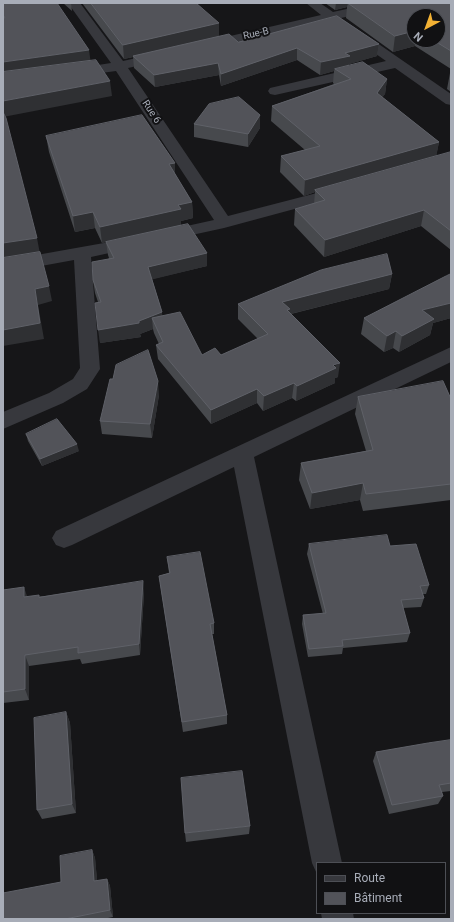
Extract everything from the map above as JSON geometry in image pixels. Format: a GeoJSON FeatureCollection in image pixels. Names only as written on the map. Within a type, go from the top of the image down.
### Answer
{"type":"FeatureCollection","features":[{"type":"Feature","properties":{"kind":"street","name":"Rue 6"},"geometry":{"type":"LineString","coordinates":[[74,3],[120,66],[224,222]]}},
{"type":"Feature","properties":{"kind":"street"},"geometry":{"type":"LineString","coordinates":[[312,3],[451,101]]}},
{"type":"Feature","properties":{"kind":"street","name":"Rue-B"},"geometry":{"type":"LineString","coordinates":[[196,48],[390,3]]}},
{"type":"Feature","properties":{"kind":"street"},"geometry":{"type":"LineString","coordinates":[[58,74],[120,66],[173,53]]}},
{"type":"Feature","properties":{"kind":"street"},"geometry":{"type":"LineString","coordinates":[[274,91],[397,63]]}},
{"type":"Feature","properties":{"kind":"street"},"geometry":{"type":"LineString","coordinates":[[3,268],[82,254],[266,213],[362,186]]}},
{"type":"Feature","properties":{"kind":"street"},"geometry":{"type":"LineString","coordinates":[[3,421],[56,398],[80,384],[90,369],[82,254]]}},
{"type":"Feature","properties":{"kind":"street"},"geometry":{"type":"LineString","coordinates":[[64,538],[450,356]]}},
{"type":"Feature","properties":{"kind":"street"},"geometry":{"type":"LineString","coordinates":[[242,454],[326,862]]}},
{"type":"Feature","properties":{"kind":"building"},"geometry":{"type":"Polygon","coordinates":[[[3,3],[57,3],[89,50],[3,62],[3,20],[5,17],[3,17],[3,3]]]}},
{"type":"Feature","properties":{"kind":"building"},"geometry":{"type":"Polygon","coordinates":[[[91,3],[196,3],[219,23],[123,45],[91,3]]]}},
{"type":"Feature","properties":{"kind":"building"},"geometry":{"type":"Polygon","coordinates":[[[348,3],[451,3],[451,51],[446,48],[446,8],[406,8],[406,33],[395,36],[348,3]]]}},
{"type":"Feature","properties":{"kind":"building"},"geometry":{"type":"Polygon","coordinates":[[[337,16],[379,44],[345,53],[350,56],[321,62],[297,48],[221,74],[218,63],[154,75],[133,56],[229,34],[238,42],[337,16]]]}},
{"type":"Feature","properties":{"kind":"building"},"geometry":{"type":"Polygon","coordinates":[[[96,60],[110,81],[3,101],[3,72],[96,60]]]}},
{"type":"Feature","properties":{"kind":"building"},"geometry":{"type":"Polygon","coordinates":[[[363,62],[387,79],[377,93],[439,142],[305,180],[281,156],[320,146],[272,106],[351,79],[335,69],[363,62]]]}},
{"type":"Feature","properties":{"kind":"building"},"geometry":{"type":"Polygon","coordinates":[[[239,97],[260,115],[248,134],[194,124],[209,104],[239,97]]]}},
{"type":"Feature","properties":{"kind":"building"},"geometry":{"type":"Polygon","coordinates":[[[3,112],[6,118],[37,238],[3,243],[3,112]]]}},
{"type":"Feature","properties":{"kind":"building"},"geometry":{"type":"Polygon","coordinates":[[[142,115],[175,163],[169,164],[192,202],[178,205],[181,209],[100,227],[93,212],[73,216],[46,136],[142,115]]]}},
{"type":"Feature","properties":{"kind":"building"},"geometry":{"type":"Polygon","coordinates":[[[451,152],[451,231],[424,210],[325,240],[295,209],[325,200],[315,190],[451,152]]]}},
{"type":"Feature","properties":{"kind":"building"},"geometry":{"type":"Polygon","coordinates":[[[188,224],[207,253],[148,267],[162,312],[139,321],[139,323],[98,330],[95,303],[101,302],[93,280],[92,262],[114,258],[106,242],[188,224]]]}},
{"type":"Feature","properties":{"kind":"building"},"geometry":{"type":"Polygon","coordinates":[[[40,252],[49,286],[35,289],[40,323],[3,330],[3,258],[40,252]]]}},
{"type":"Feature","properties":{"kind":"building"},"geometry":{"type":"Polygon","coordinates":[[[387,254],[392,274],[282,302],[290,309],[287,310],[340,363],[333,365],[336,368],[297,386],[294,383],[264,396],[257,389],[211,410],[156,345],[163,342],[152,318],[180,312],[202,355],[215,348],[221,355],[268,334],[238,304],[321,270],[387,254]]]}},
{"type":"Feature","properties":{"kind":"building"},"geometry":{"type":"Polygon","coordinates":[[[451,274],[451,303],[422,310],[434,319],[402,336],[396,331],[387,336],[364,318],[446,276],[451,274]]]}},
{"type":"Feature","properties":{"kind":"building"},"geometry":{"type":"Polygon","coordinates":[[[148,350],[158,381],[150,424],[100,421],[110,379],[113,379],[116,365],[148,350]]]}},
{"type":"Feature","properties":{"kind":"building"},"geometry":{"type":"Polygon","coordinates":[[[443,381],[451,399],[451,484],[366,494],[363,483],[312,493],[301,463],[373,450],[358,397],[443,381]]]}},
{"type":"Feature","properties":{"kind":"building"},"geometry":{"type":"Polygon","coordinates":[[[57,419],[77,444],[40,459],[26,434],[57,419]]]}},
{"type":"Feature","properties":{"kind":"building"},"geometry":{"type":"Polygon","coordinates":[[[387,535],[390,546],[416,544],[429,585],[420,586],[424,598],[401,600],[410,633],[342,640],[343,646],[309,649],[303,615],[326,613],[309,544],[387,535]]]}},
{"type":"Feature","properties":{"kind":"building"},"geometry":{"type":"Polygon","coordinates":[[[200,552],[214,623],[210,624],[227,715],[182,722],[159,576],[170,573],[167,557],[200,552]]]}},
{"type":"Feature","properties":{"kind":"building"},"geometry":{"type":"Polygon","coordinates":[[[143,581],[139,644],[78,653],[78,647],[25,655],[25,689],[3,692],[3,590],[24,587],[24,597],[39,595],[39,597],[143,581]]]}},
{"type":"Feature","properties":{"kind":"building"},"geometry":{"type":"Polygon","coordinates":[[[66,712],[72,804],[37,810],[34,718],[66,712]]]}},
{"type":"Feature","properties":{"kind":"building"},"geometry":{"type":"Polygon","coordinates":[[[451,740],[451,783],[439,785],[443,796],[392,805],[376,752],[451,740]]]}},
{"type":"Feature","properties":{"kind":"building"},"geometry":{"type":"Polygon","coordinates":[[[242,771],[250,826],[185,833],[181,778],[242,771]]]}},
{"type":"Feature","properties":{"kind":"building"},"geometry":{"type":"Polygon","coordinates":[[[92,850],[94,881],[107,879],[110,910],[65,919],[3,919],[3,893],[61,882],[60,856],[92,850]]]}}]}
